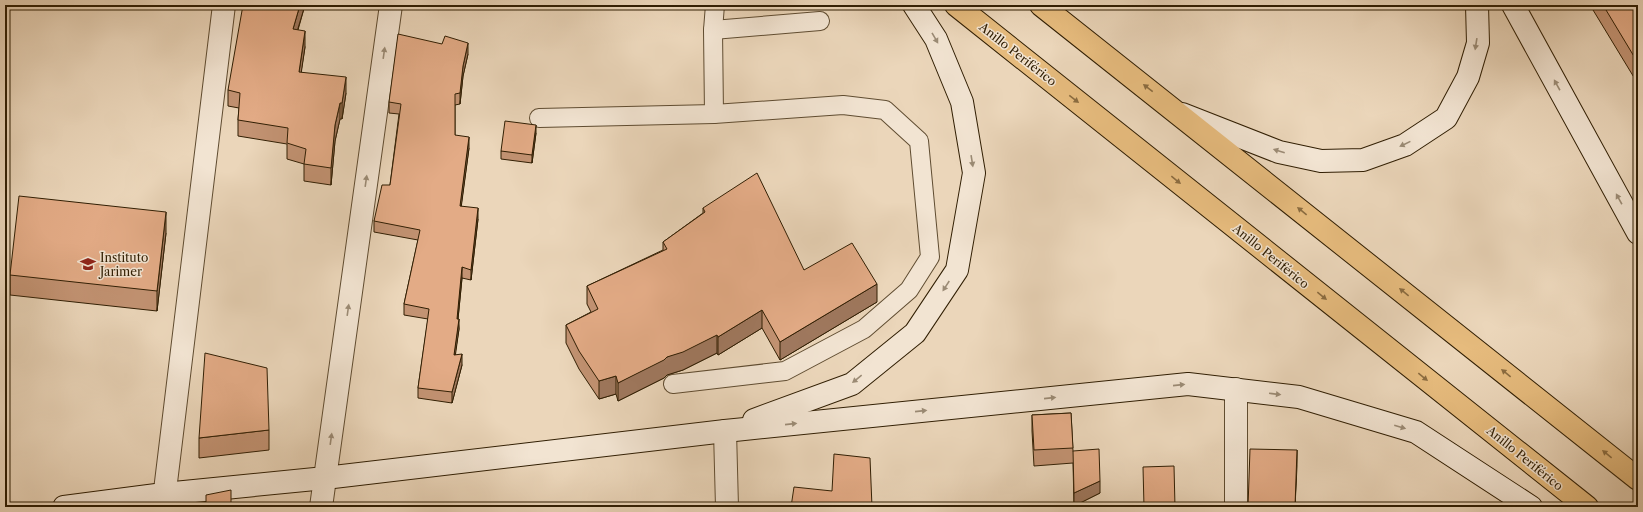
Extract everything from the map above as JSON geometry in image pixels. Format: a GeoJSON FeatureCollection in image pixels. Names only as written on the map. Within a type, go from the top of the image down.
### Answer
{"type":"FeatureCollection","features":[{"type":"Feature","properties":{"kind":"highway","name":"Anillo Periférico"},"geometry":{"type":"LineString","coordinates":[[956,5],[1587,507]]}},
{"type":"Feature","properties":{"kind":"highway"},"geometry":{"type":"LineString","coordinates":[[1041,5],[1179,112],[1638,479]]}},
{"type":"Feature","properties":{"kind":"street"},"geometry":{"type":"LineString","coordinates":[[164,500],[224,5]]}},
{"type":"Feature","properties":{"kind":"street"},"geometry":{"type":"LineString","coordinates":[[321,507],[390,5]]}},
{"type":"Feature","properties":{"kind":"street"},"geometry":{"type":"LineString","coordinates":[[725,431],[852,384],[915,333],[957,270],[974,173],[962,102],[936,39],[914,5]]}},
{"type":"Feature","properties":{"kind":"street"},"geometry":{"type":"LineString","coordinates":[[1179,112],[1279,152],[1321,161],[1362,160],[1405,145],[1446,118],[1468,77],[1478,43],[1477,5]]}},
{"type":"Feature","properties":{"kind":"street"},"geometry":{"type":"LineString","coordinates":[[1513,5],[1638,233]]}},
{"type":"Feature","properties":{"kind":"street"},"geometry":{"type":"LineString","coordinates":[[64,507],[164,500],[325,478],[725,431],[1188,384],[1299,397],[1416,432],[1531,507]]}},
{"type":"Feature","properties":{"kind":"street"},"geometry":{"type":"LineString","coordinates":[[1236,389],[1236,507]]}},
{"type":"Feature","properties":{"kind":"street"},"geometry":{"type":"LineString","coordinates":[[725,431],[727,507]]}},
{"type":"Feature","properties":{"kind":"lane"},"geometry":{"type":"LineString","coordinates":[[714,114],[713,30],[715,5]]}},
{"type":"Feature","properties":{"kind":"lane"},"geometry":{"type":"LineString","coordinates":[[713,30],[820,21]]}},
{"type":"Feature","properties":{"kind":"lane"},"geometry":{"type":"LineString","coordinates":[[539,118],[714,114],[843,105],[885,110],[919,141],[930,257],[909,290],[864,329],[785,371],[673,384]]}},
{"type":"Feature","properties":{"kind":"building"},"geometry":{"type":"Polygon","coordinates":[[[243,5],[300,5],[293,29],[305,31],[299,72],[346,77],[342,103],[340,103],[335,125],[331,168],[304,164],[306,149],[287,143],[288,128],[238,120],[240,93],[228,90],[243,5]]]}},
{"type":"Feature","properties":{"kind":"building"},"geometry":{"type":"Polygon","coordinates":[[[1603,5],[1638,5],[1638,63],[1603,5]]]}},
{"type":"Feature","properties":{"kind":"building"},"geometry":{"type":"Polygon","coordinates":[[[398,34],[442,44],[445,36],[468,43],[463,66],[460,93],[455,94],[455,135],[469,137],[460,206],[478,208],[471,270],[462,267],[457,319],[459,319],[454,355],[462,354],[452,392],[418,388],[429,309],[404,304],[420,230],[374,221],[382,185],[390,185],[401,104],[389,102],[398,34]]]}},
{"type":"Feature","properties":{"kind":"building"},"geometry":{"type":"Polygon","coordinates":[[[505,121],[536,125],[532,155],[501,151],[505,121]]]}},
{"type":"Feature","properties":{"kind":"building"},"geometry":{"type":"Polygon","coordinates":[[[757,173],[804,270],[852,243],[877,284],[780,342],[762,310],[718,337],[717,335],[683,352],[667,357],[664,360],[618,383],[616,376],[599,381],[579,351],[566,325],[598,309],[587,286],[667,249],[663,242],[705,212],[703,208],[757,173]]]}},
{"type":"Feature","properties":{"kind":"building","name":"Instituto Jarimer"},"geometry":{"type":"Polygon","coordinates":[[[19,196],[166,212],[157,291],[10,275],[19,196]]]}},
{"type":"Feature","properties":{"kind":"building"},"geometry":{"type":"Polygon","coordinates":[[[205,353],[267,368],[269,430],[199,438],[205,353]]]}},
{"type":"Feature","properties":{"kind":"building"},"geometry":{"type":"Polygon","coordinates":[[[1071,413],[1073,448],[1034,450],[1032,415],[1071,413]]]}},
{"type":"Feature","properties":{"kind":"building"},"geometry":{"type":"Polygon","coordinates":[[[1099,449],[1100,481],[1074,493],[1073,451],[1099,449]]]}},
{"type":"Feature","properties":{"kind":"building"},"geometry":{"type":"Polygon","coordinates":[[[1250,449],[1297,450],[1295,507],[1248,507],[1250,449]]]}},
{"type":"Feature","properties":{"kind":"building"},"geometry":{"type":"Polygon","coordinates":[[[834,454],[870,458],[872,507],[791,507],[794,487],[832,491],[834,454]]]}},
{"type":"Feature","properties":{"kind":"building"},"geometry":{"type":"Polygon","coordinates":[[[1174,466],[1175,507],[1144,507],[1143,467],[1174,466]]]}},
{"type":"Feature","properties":{"kind":"building"},"geometry":{"type":"Polygon","coordinates":[[[231,490],[231,507],[206,507],[206,495],[231,490]]]}},
{"type":"Feature","properties":{"kind":"place","name":"Instituto Jarimer"},"geometry":{"type":"Point","coordinates":[88,264]}}]}
